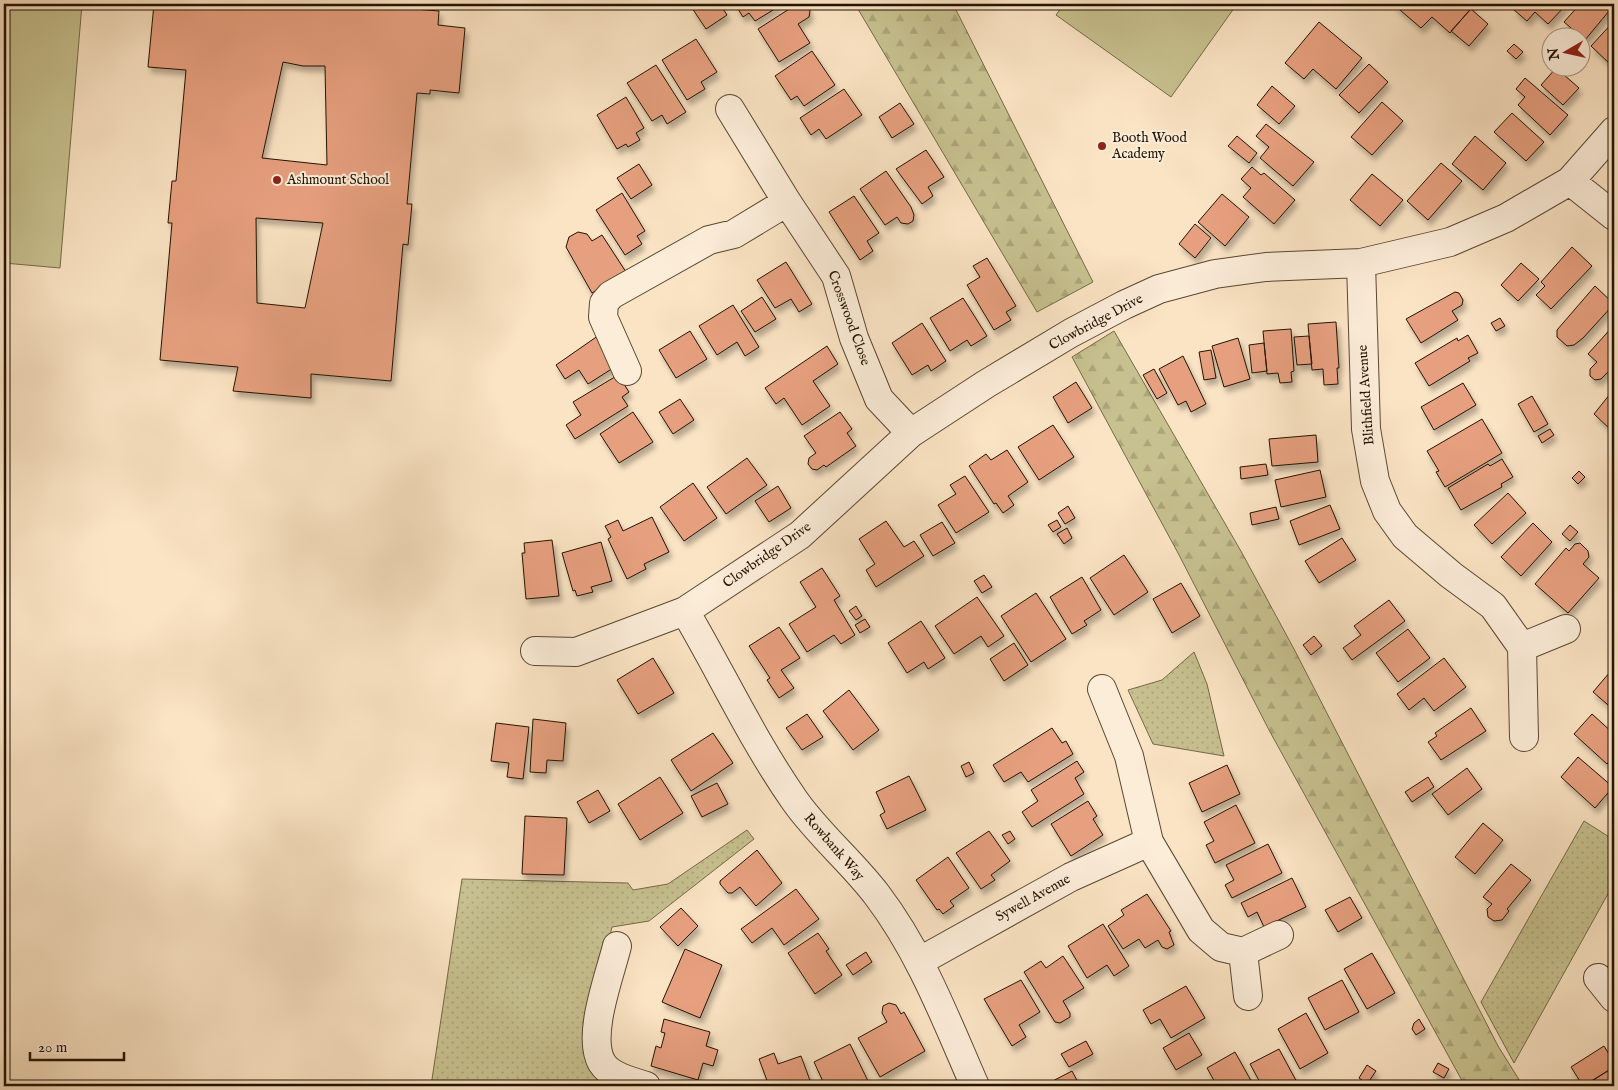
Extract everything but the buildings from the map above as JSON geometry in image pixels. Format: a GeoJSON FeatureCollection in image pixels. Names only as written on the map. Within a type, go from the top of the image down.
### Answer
{"type":"FeatureCollection","features":[{"type":"Feature","properties":{"kind":"street","name":"Crosswood Close"},"geometry":{"type":"LineString","coordinates":[[730,109],[787,202],[836,276],[854,338],[879,399],[911,433]]}},
{"type":"Feature","properties":{"kind":"street","name":"Clowbridge Drive"},"geometry":{"type":"LineString","coordinates":[[534,651],[576,652],[685,612],[800,534],[911,433],[1071,333],[1124,305],[1159,289],[1216,274],[1266,267],[1361,263],[1450,242],[1506,218],[1570,181],[1614,131]]}},
{"type":"Feature","properties":{"kind":"street"},"geometry":{"type":"LineString","coordinates":[[1570,181],[1614,216]]}},
{"type":"Feature","properties":{"kind":"street"},"geometry":{"type":"LineString","coordinates":[[627,372],[603,317],[604,303],[611,295],[709,240],[734,234],[787,202]]}},
{"type":"Feature","properties":{"kind":"street","name":"Blithfield Avenue"},"geometry":{"type":"LineString","coordinates":[[1361,263],[1366,429],[1375,480],[1387,511],[1405,536],[1451,575],[1494,606],[1522,647]]}},
{"type":"Feature","properties":{"kind":"street","name":"Rowbank Way"},"geometry":{"type":"LineString","coordinates":[[685,612],[764,753],[795,801],[822,836],[876,895],[920,961],[973,1086]]}},
{"type":"Feature","properties":{"kind":"street"},"geometry":{"type":"LineString","coordinates":[[1524,737],[1522,647],[1566,629]]}},
{"type":"Feature","properties":{"kind":"street"},"geometry":{"type":"LineString","coordinates":[[1102,689],[1130,756],[1149,842],[1201,930],[1222,947],[1243,952],[1279,935]]}},
{"type":"Feature","properties":{"kind":"street","name":"Sywell Avenue"},"geometry":{"type":"LineString","coordinates":[[920,961],[1071,876],[1149,842]]}},
{"type":"Feature","properties":{"kind":"street"},"geometry":{"type":"LineString","coordinates":[[617,946],[600,1015],[596,1043],[602,1063],[615,1075],[646,1086]]}},
{"type":"Feature","properties":{"kind":"street"},"geometry":{"type":"LineString","coordinates":[[1243,952],[1248,996]]}},
{"type":"Feature","properties":{"kind":"green space"},"geometry":{"type":"Polygon","coordinates":[[[4,4],[82,4],[60,268],[4,263],[4,4]]]}},
{"type":"Feature","properties":{"kind":"green space"},"geometry":{"type":"Polygon","coordinates":[[[855,4],[953,4],[1093,282],[1037,312],[855,4]]]}},
{"type":"Feature","properties":{"kind":"green space"},"geometry":{"type":"Polygon","coordinates":[[[1064,4],[1237,4],[1171,97],[1056,15],[1064,4]]]}},
{"type":"Feature","properties":{"kind":"green space"},"geometry":{"type":"Polygon","coordinates":[[[1114,331],[1242,553],[1294,649],[1498,1046],[1523,1086],[1465,1086],[1269,730],[1178,553],[1072,357],[1114,331]]]}},
{"type":"Feature","properties":{"kind":"green space"},"geometry":{"type":"Polygon","coordinates":[[[1194,652],[1207,684],[1224,756],[1153,744],[1128,690],[1162,680],[1194,652]]]}},
{"type":"Feature","properties":{"kind":"green space"},"geometry":{"type":"Polygon","coordinates":[[[1584,821],[1614,840],[1614,883],[1514,1063],[1481,1002],[1584,821]]]}},
{"type":"Feature","properties":{"kind":"green space"},"geometry":{"type":"Polygon","coordinates":[[[747,830],[754,839],[649,921],[612,927],[606,952],[609,1086],[431,1086],[462,879],[628,883],[633,890],[668,884],[747,830]]]}},
{"type":"Feature","properties":{"kind":"place","name":"Booth Wood Academy"},"geometry":{"type":"Point","coordinates":[1102,146]}},
{"type":"Feature","properties":{"kind":"place","name":"Ashmount School"},"geometry":{"type":"Point","coordinates":[277,180]}}]}
